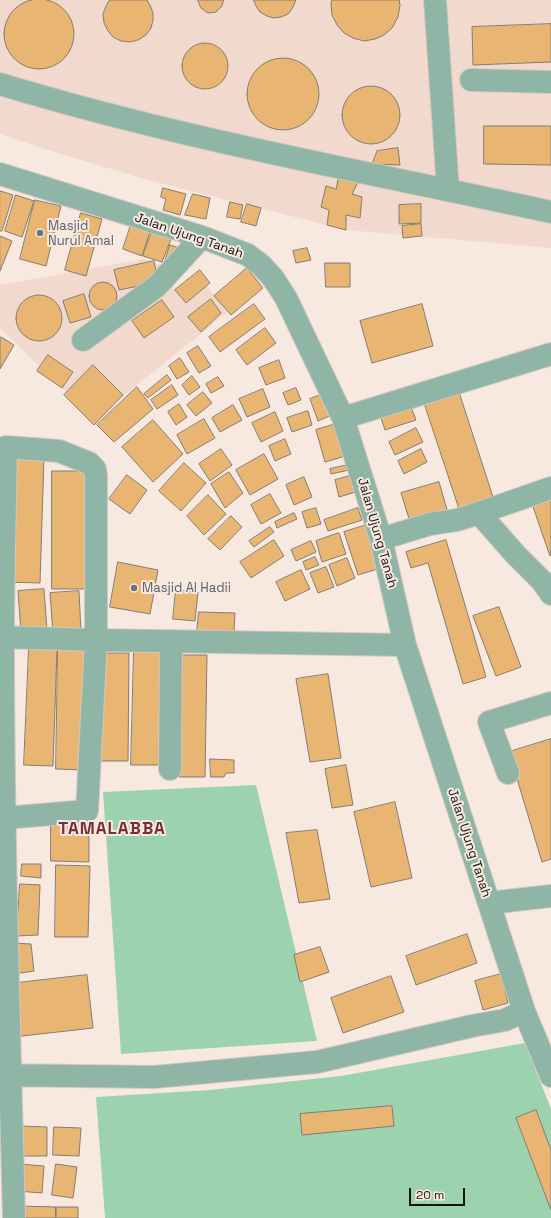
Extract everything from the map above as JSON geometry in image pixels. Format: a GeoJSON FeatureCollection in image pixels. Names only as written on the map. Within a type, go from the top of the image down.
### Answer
{"type":"FeatureCollection","features":[{"type":"Feature","properties":{"kind":"street"},"geometry":{"type":"LineString","coordinates":[[435,0],[448,190]]}},
{"type":"Feature","properties":{"kind":"street"},"geometry":{"type":"LineString","coordinates":[[471,80],[551,82]]}},
{"type":"Feature","properties":{"kind":"street"},"geometry":{"type":"LineString","coordinates":[[0,84],[53,100],[206,138],[386,178],[551,212]]}},
{"type":"Feature","properties":{"kind":"street","name":"Jalan Ujung Tanah"},"geometry":{"type":"LineString","coordinates":[[0,174],[202,237],[248,255],[261,265],[273,278],[286,298],[342,418],[381,539],[405,645],[524,1011],[551,1076]]}},
{"type":"Feature","properties":{"kind":"street"},"geometry":{"type":"LineString","coordinates":[[83,340],[157,286],[202,237]]}},
{"type":"Feature","properties":{"kind":"street"},"geometry":{"type":"LineString","coordinates":[[342,418],[551,354]]}},
{"type":"Feature","properties":{"kind":"street"},"geometry":{"type":"LineString","coordinates":[[2,818],[87,811],[96,640],[95,469],[89,463],[59,451],[6,447],[2,544],[2,818],[3,968],[5,1076],[14,1218]]}},
{"type":"Feature","properties":{"kind":"street"},"geometry":{"type":"LineString","coordinates":[[381,539],[430,524],[457,520],[551,488]]}},
{"type":"Feature","properties":{"kind":"street"},"geometry":{"type":"LineString","coordinates":[[479,513],[515,554],[542,581],[551,594]]}},
{"type":"Feature","properties":{"kind":"street"},"geometry":{"type":"LineString","coordinates":[[2,637],[172,642],[405,645]]}},
{"type":"Feature","properties":{"kind":"street"},"geometry":{"type":"LineString","coordinates":[[170,769],[172,642]]}},
{"type":"Feature","properties":{"kind":"street"},"geometry":{"type":"LineString","coordinates":[[508,773],[489,722],[551,703]]}},
{"type":"Feature","properties":{"kind":"street"},"geometry":{"type":"LineString","coordinates":[[488,903],[551,896]]}},
{"type":"Feature","properties":{"kind":"street"},"geometry":{"type":"LineString","coordinates":[[5,1076],[154,1077],[317,1062],[472,1026],[505,1020],[524,1011]]}},
{"type":"Feature","properties":{"kind":"shaded area"},"geometry":{"type":"Polygon","coordinates":[[[0,0],[551,0],[551,248],[346,230],[144,179],[0,134],[0,0]]]}},
{"type":"Feature","properties":{"kind":"shaded area"},"geometry":{"type":"Polygon","coordinates":[[[144,259],[169,268],[172,283],[181,299],[202,279],[227,313],[94,419],[0,328],[0,285],[144,259]]]}},
{"type":"Feature","properties":{"kind":"green space"},"geometry":{"type":"Polygon","coordinates":[[[256,785],[317,1041],[121,1054],[103,792],[256,785]]]}},
{"type":"Feature","properties":{"kind":"green space"},"geometry":{"type":"Polygon","coordinates":[[[525,1043],[551,1109],[551,1218],[105,1218],[96,1097],[210,1090],[341,1076],[525,1043]]]}},
{"type":"Feature","properties":{"kind":"building"},"geometry":{"type":"Polygon","coordinates":[[[39,-1],[52,2],[64,9],[71,21],[74,34],[71,47],[64,59],[52,66],[39,69],[26,66],[14,59],[7,47],[4,34],[7,21],[14,9],[26,2],[39,-1]]]}},
{"type":"Feature","properties":{"kind":"building"},"geometry":{"type":"Polygon","coordinates":[[[110,0],[147,0],[153,13],[153,20],[151,28],[146,35],[138,40],[130,42],[121,41],[113,37],[104,23],[103,14],[110,0]]]}},
{"type":"Feature","properties":{"kind":"building"},"geometry":{"type":"Polygon","coordinates":[[[198,0],[224,0],[222,6],[216,12],[208,13],[201,8],[198,0]]]}},
{"type":"Feature","properties":{"kind":"building"},"geometry":{"type":"Polygon","coordinates":[[[254,0],[296,0],[288,14],[274,18],[260,12],[254,0]]]}},
{"type":"Feature","properties":{"kind":"building"},"geometry":{"type":"Polygon","coordinates":[[[332,0],[399,0],[400,5],[398,17],[392,28],[384,35],[375,39],[364,41],[353,38],[344,33],[337,25],[332,15],[332,0]]]}},
{"type":"Feature","properties":{"kind":"building"},"geometry":{"type":"Polygon","coordinates":[[[551,24],[551,62],[473,65],[472,27],[551,24]]]}},
{"type":"Feature","properties":{"kind":"building"},"geometry":{"type":"Polygon","coordinates":[[[200,43],[210,43],[218,47],[224,53],[228,61],[228,71],[224,79],[218,85],[210,89],[200,89],[192,85],[186,79],[182,71],[182,61],[186,53],[192,47],[200,43]]]}},
{"type":"Feature","properties":{"kind":"building"},"geometry":{"type":"Polygon","coordinates":[[[283,58],[303,64],[313,74],[319,94],[313,114],[303,124],[283,130],[263,124],[253,114],[247,94],[253,74],[263,64],[283,58]]]}},
{"type":"Feature","properties":{"kind":"building"},"geometry":{"type":"Polygon","coordinates":[[[365,86],[377,86],[392,94],[400,109],[400,121],[392,136],[377,144],[365,144],[350,136],[342,121],[342,109],[350,94],[365,86]]]}},
{"type":"Feature","properties":{"kind":"building"},"geometry":{"type":"Polygon","coordinates":[[[484,126],[551,126],[551,165],[484,164],[484,126]]]}},
{"type":"Feature","properties":{"kind":"building"},"geometry":{"type":"Polygon","coordinates":[[[398,148],[400,165],[372,164],[377,151],[398,148]]]}},
{"type":"Feature","properties":{"kind":"building"},"geometry":{"type":"Polygon","coordinates":[[[339,175],[359,180],[352,194],[362,197],[360,218],[346,215],[346,230],[327,225],[329,210],[321,207],[326,186],[336,189],[339,175]]]}},
{"type":"Feature","properties":{"kind":"building"},"geometry":{"type":"Polygon","coordinates":[[[163,188],[186,194],[180,215],[163,210],[166,199],[161,197],[163,188]]]}},
{"type":"Feature","properties":{"kind":"building"},"geometry":{"type":"Polygon","coordinates":[[[0,191],[13,195],[2,231],[0,231],[0,191]]]}},
{"type":"Feature","properties":{"kind":"building"},"geometry":{"type":"Polygon","coordinates":[[[193,194],[210,198],[206,219],[185,215],[193,194]]]}},
{"type":"Feature","properties":{"kind":"building"},"geometry":{"type":"Polygon","coordinates":[[[16,195],[34,201],[22,237],[5,231],[16,195]]]}},
{"type":"Feature","properties":{"kind":"building","name":"Masjid Nurul Amal"},"geometry":{"type":"Polygon","coordinates":[[[35,200],[61,206],[46,266],[20,259],[35,200]]]}},
{"type":"Feature","properties":{"kind":"building"},"geometry":{"type":"Polygon","coordinates":[[[230,202],[243,205],[240,219],[227,217],[230,202]]]}},
{"type":"Feature","properties":{"kind":"building"},"geometry":{"type":"Polygon","coordinates":[[[247,204],[261,208],[256,226],[241,222],[247,204]]]}},
{"type":"Feature","properties":{"kind":"building"},"geometry":{"type":"Polygon","coordinates":[[[421,204],[421,223],[399,224],[399,205],[421,204]]]}},
{"type":"Feature","properties":{"kind":"building"},"geometry":{"type":"Polygon","coordinates":[[[81,213],[102,219],[86,276],[65,270],[81,213]]]}},
{"type":"Feature","properties":{"kind":"building"},"geometry":{"type":"Polygon","coordinates":[[[421,224],[422,236],[403,238],[402,226],[421,224]]]}},
{"type":"Feature","properties":{"kind":"building"},"geometry":{"type":"Polygon","coordinates":[[[131,225],[150,232],[142,256],[123,249],[131,225]]]}},
{"type":"Feature","properties":{"kind":"building"},"geometry":{"type":"Polygon","coordinates":[[[152,232],[171,239],[162,262],[143,256],[152,232]]]}},
{"type":"Feature","properties":{"kind":"building"},"geometry":{"type":"Polygon","coordinates":[[[0,236],[12,241],[0,271],[0,236]]]}},
{"type":"Feature","properties":{"kind":"building"},"geometry":{"type":"Polygon","coordinates":[[[170,245],[180,248],[164,264],[170,245]]]}},
{"type":"Feature","properties":{"kind":"building"},"geometry":{"type":"Polygon","coordinates":[[[307,248],[311,260],[296,263],[293,251],[307,248]]]}},
{"type":"Feature","properties":{"kind":"building"},"geometry":{"type":"Polygon","coordinates":[[[154,261],[158,282],[119,290],[114,270],[154,261]]]}},
{"type":"Feature","properties":{"kind":"building"},"geometry":{"type":"Polygon","coordinates":[[[325,263],[350,263],[350,287],[326,287],[325,263]]]}},
{"type":"Feature","properties":{"kind":"building"},"geometry":{"type":"Polygon","coordinates":[[[247,268],[263,288],[231,315],[214,296],[247,268]]]}},
{"type":"Feature","properties":{"kind":"building"},"geometry":{"type":"Polygon","coordinates":[[[200,270],[210,283],[186,303],[175,290],[200,270]]]}},
{"type":"Feature","properties":{"kind":"building"},"geometry":{"type":"Polygon","coordinates":[[[103,282],[113,286],[117,296],[113,306],[103,310],[93,306],[89,296],[93,286],[103,282]]]}},
{"type":"Feature","properties":{"kind":"building"},"geometry":{"type":"Polygon","coordinates":[[[84,294],[91,317],[70,323],[63,301],[84,294]]]}},
{"type":"Feature","properties":{"kind":"building"},"geometry":{"type":"Polygon","coordinates":[[[34,295],[44,295],[52,299],[58,305],[62,313],[62,323],[58,331],[52,337],[44,341],[34,341],[26,337],[20,331],[16,323],[16,313],[20,305],[26,299],[34,295]]]}},
{"type":"Feature","properties":{"kind":"building"},"geometry":{"type":"Polygon","coordinates":[[[211,299],[221,313],[201,332],[188,317],[211,299]]]}},
{"type":"Feature","properties":{"kind":"building"},"geometry":{"type":"Polygon","coordinates":[[[162,300],[174,317],[144,338],[132,321],[162,300]]]}},
{"type":"Feature","properties":{"kind":"building"},"geometry":{"type":"Polygon","coordinates":[[[254,304],[265,319],[220,352],[209,337],[254,304]]]}},
{"type":"Feature","properties":{"kind":"building"},"geometry":{"type":"Polygon","coordinates":[[[422,304],[433,346],[372,363],[360,321],[422,304]]]}},
{"type":"Feature","properties":{"kind":"building"},"geometry":{"type":"Polygon","coordinates":[[[265,328],[276,343],[247,365],[236,350],[265,328]]]}},
{"type":"Feature","properties":{"kind":"building"},"geometry":{"type":"Polygon","coordinates":[[[1,337],[14,345],[0,369],[0,338],[1,337]]]}},
{"type":"Feature","properties":{"kind":"building"},"geometry":{"type":"Polygon","coordinates":[[[198,346],[211,366],[199,373],[187,353],[198,346]]]}},
{"type":"Feature","properties":{"kind":"building"},"geometry":{"type":"Polygon","coordinates":[[[48,355],[73,372],[62,388],[37,371],[48,355]]]}},
{"type":"Feature","properties":{"kind":"building"},"geometry":{"type":"Polygon","coordinates":[[[180,358],[189,372],[177,379],[169,366],[180,358]]]}},
{"type":"Feature","properties":{"kind":"building"},"geometry":{"type":"Polygon","coordinates":[[[279,360],[285,378],[266,385],[259,368],[279,360]]]}},
{"type":"Feature","properties":{"kind":"building"},"geometry":{"type":"Polygon","coordinates":[[[93,365],[123,395],[94,425],[64,395],[93,365]]]}},
{"type":"Feature","properties":{"kind":"building"},"geometry":{"type":"Polygon","coordinates":[[[167,375],[171,380],[148,398],[144,394],[167,375]]]}},
{"type":"Feature","properties":{"kind":"building"},"geometry":{"type":"Polygon","coordinates":[[[192,376],[200,387],[189,395],[182,385],[192,376]]]}},
{"type":"Feature","properties":{"kind":"building"},"geometry":{"type":"Polygon","coordinates":[[[218,377],[224,386],[211,393],[206,384],[218,377]]]}},
{"type":"Feature","properties":{"kind":"building"},"geometry":{"type":"Polygon","coordinates":[[[172,385],[178,395],[157,409],[151,400],[172,385]]]}},
{"type":"Feature","properties":{"kind":"building"},"geometry":{"type":"Polygon","coordinates":[[[137,387],[153,409],[114,442],[97,425],[137,387]]]}},
{"type":"Feature","properties":{"kind":"building"},"geometry":{"type":"Polygon","coordinates":[[[296,388],[301,400],[288,405],[283,393],[296,388]]]}},
{"type":"Feature","properties":{"kind":"building"},"geometry":{"type":"Polygon","coordinates":[[[263,389],[270,407],[247,417],[239,399],[263,389]]]}},
{"type":"Feature","properties":{"kind":"building"},"geometry":{"type":"Polygon","coordinates":[[[458,389],[493,497],[459,509],[423,400],[458,389]]]}},
{"type":"Feature","properties":{"kind":"building"},"geometry":{"type":"Polygon","coordinates":[[[203,392],[212,403],[196,416],[187,405],[203,392]]]}},
{"type":"Feature","properties":{"kind":"building"},"geometry":{"type":"Polygon","coordinates":[[[326,393],[334,414],[318,421],[310,399],[326,393]]]}},
{"type":"Feature","properties":{"kind":"building"},"geometry":{"type":"Polygon","coordinates":[[[179,404],[187,417],[176,425],[168,412],[179,404]]]}},
{"type":"Feature","properties":{"kind":"building"},"geometry":{"type":"Polygon","coordinates":[[[410,404],[416,420],[385,430],[380,415],[410,404]]]}},
{"type":"Feature","properties":{"kind":"building"},"geometry":{"type":"Polygon","coordinates":[[[233,405],[242,420],[220,432],[212,418],[233,405]]]}},
{"type":"Feature","properties":{"kind":"building"},"geometry":{"type":"Polygon","coordinates":[[[308,411],[312,425],[292,432],[287,418],[308,411]]]}},
{"type":"Feature","properties":{"kind":"building"},"geometry":{"type":"Polygon","coordinates":[[[275,412],[283,431],[261,442],[252,423],[275,412]]]}},
{"type":"Feature","properties":{"kind":"building"},"geometry":{"type":"Polygon","coordinates":[[[204,419],[215,438],[187,454],[177,435],[204,419]]]}},
{"type":"Feature","properties":{"kind":"building"},"geometry":{"type":"Polygon","coordinates":[[[153,420],[183,454],[153,482],[122,447],[153,420]]]}},
{"type":"Feature","properties":{"kind":"building"},"geometry":{"type":"Polygon","coordinates":[[[339,423],[349,455],[325,462],[316,430],[339,423]]]}},
{"type":"Feature","properties":{"kind":"building"},"geometry":{"type":"Polygon","coordinates":[[[416,428],[423,442],[395,455],[389,442],[416,428]]]}},
{"type":"Feature","properties":{"kind":"building"},"geometry":{"type":"Polygon","coordinates":[[[285,439],[291,454],[275,461],[269,446],[285,439]]]}},
{"type":"Feature","properties":{"kind":"building"},"geometry":{"type":"Polygon","coordinates":[[[221,449],[232,465],[210,481],[199,464],[221,449]]]}},
{"type":"Feature","properties":{"kind":"building"},"geometry":{"type":"Polygon","coordinates":[[[421,449],[427,462],[404,474],[398,461],[421,449]]]}},
{"type":"Feature","properties":{"kind":"building"},"geometry":{"type":"Polygon","coordinates":[[[264,454],[278,479],[250,495],[236,470],[264,454]]]}},
{"type":"Feature","properties":{"kind":"building"},"geometry":{"type":"Polygon","coordinates":[[[10,456],[44,457],[40,583],[6,582],[10,456]]]}},
{"type":"Feature","properties":{"kind":"building"},"geometry":{"type":"Polygon","coordinates":[[[184,463],[206,483],[181,511],[159,491],[184,463]]]}},
{"type":"Feature","properties":{"kind":"building"},"geometry":{"type":"Polygon","coordinates":[[[348,465],[349,470],[331,474],[330,469],[348,465]]]}},
{"type":"Feature","properties":{"kind":"building"},"geometry":{"type":"Polygon","coordinates":[[[52,471],[87,471],[86,589],[52,589],[52,471]]]}},
{"type":"Feature","properties":{"kind":"building"},"geometry":{"type":"Polygon","coordinates":[[[229,472],[243,493],[225,508],[211,484],[229,472]]]}},
{"type":"Feature","properties":{"kind":"building"},"geometry":{"type":"Polygon","coordinates":[[[127,475],[147,490],[130,514],[109,499],[127,475]]]}},
{"type":"Feature","properties":{"kind":"building"},"geometry":{"type":"Polygon","coordinates":[[[354,475],[359,491],[339,497],[335,480],[354,475]]]}},
{"type":"Feature","properties":{"kind":"building"},"geometry":{"type":"Polygon","coordinates":[[[304,477],[312,497],[294,505],[286,485],[304,477]]]}},
{"type":"Feature","properties":{"kind":"building"},"geometry":{"type":"Polygon","coordinates":[[[439,482],[448,513],[411,525],[401,493],[439,482]]]}},
{"type":"Feature","properties":{"kind":"building"},"geometry":{"type":"Polygon","coordinates":[[[551,491],[551,555],[550,556],[530,498],[551,491]]]}},
{"type":"Feature","properties":{"kind":"building"},"geometry":{"type":"Polygon","coordinates":[[[270,494],[281,513],[261,524],[251,505],[270,494]]]}},
{"type":"Feature","properties":{"kind":"building"},"geometry":{"type":"Polygon","coordinates":[[[208,495],[226,514],[204,535],[187,516],[208,495]]]}},
{"type":"Feature","properties":{"kind":"building"},"geometry":{"type":"Polygon","coordinates":[[[316,508],[321,524],[307,528],[302,512],[316,508]]]}},
{"type":"Feature","properties":{"kind":"building"},"geometry":{"type":"Polygon","coordinates":[[[358,508],[362,520],[328,531],[324,520],[358,508]]]}},
{"type":"Feature","properties":{"kind":"building"},"geometry":{"type":"Polygon","coordinates":[[[294,513],[297,519],[277,528],[275,522],[294,513]]]}},
{"type":"Feature","properties":{"kind":"building"},"geometry":{"type":"Polygon","coordinates":[[[231,516],[242,527],[220,550],[208,539],[231,516]]]}},
{"type":"Feature","properties":{"kind":"building"},"geometry":{"type":"Polygon","coordinates":[[[370,524],[384,567],[358,575],[344,532],[370,524]]]}},
{"type":"Feature","properties":{"kind":"building"},"geometry":{"type":"Polygon","coordinates":[[[270,527],[274,532],[254,547],[249,541],[270,527]]]}},
{"type":"Feature","properties":{"kind":"building"},"geometry":{"type":"Polygon","coordinates":[[[339,533],[346,554],[322,562],[316,541],[339,533]]]}},
{"type":"Feature","properties":{"kind":"building"},"geometry":{"type":"Polygon","coordinates":[[[274,540],[284,556],[251,578],[240,562],[274,540]]]}},
{"type":"Feature","properties":{"kind":"building"},"geometry":{"type":"Polygon","coordinates":[[[446,540],[486,677],[463,684],[428,563],[411,568],[406,552],[446,540]]]}},
{"type":"Feature","properties":{"kind":"building"},"geometry":{"type":"Polygon","coordinates":[[[311,541],[316,552],[296,561],[291,550],[311,541]]]}},
{"type":"Feature","properties":{"kind":"building"},"geometry":{"type":"Polygon","coordinates":[[[315,557],[319,565],[306,570],[303,562],[315,557]]]}},
{"type":"Feature","properties":{"kind":"building"},"geometry":{"type":"Polygon","coordinates":[[[347,558],[355,578],[337,586],[329,565],[347,558]]]}},
{"type":"Feature","properties":{"kind":"building","name":"Masjid Al Hadii"},"geometry":{"type":"Polygon","coordinates":[[[118,562],[158,570],[150,614],[110,607],[118,562]]]}},
{"type":"Feature","properties":{"kind":"building"},"geometry":{"type":"Polygon","coordinates":[[[326,567],[334,587],[318,593],[310,573],[326,567]]]}},
{"type":"Feature","properties":{"kind":"building"},"geometry":{"type":"Polygon","coordinates":[[[301,570],[310,589],[285,601],[276,582],[301,570]]]}},
{"type":"Feature","properties":{"kind":"building"},"geometry":{"type":"Polygon","coordinates":[[[44,589],[47,630],[21,632],[18,591],[44,589]]]}},
{"type":"Feature","properties":{"kind":"building"},"geometry":{"type":"Polygon","coordinates":[[[176,590],[198,592],[195,621],[173,619],[176,590]]]}},
{"type":"Feature","properties":{"kind":"building"},"geometry":{"type":"Polygon","coordinates":[[[79,591],[81,632],[53,634],[50,593],[79,591]]]}},
{"type":"Feature","properties":{"kind":"building"},"geometry":{"type":"Polygon","coordinates":[[[499,607],[521,667],[496,676],[473,616],[499,607]]]}},
{"type":"Feature","properties":{"kind":"building"},"geometry":{"type":"Polygon","coordinates":[[[199,612],[235,613],[234,632],[197,632],[199,612]]]}},
{"type":"Feature","properties":{"kind":"building"},"geometry":{"type":"Polygon","coordinates":[[[29,648],[57,649],[53,766],[24,765],[29,648]]]}},
{"type":"Feature","properties":{"kind":"building"},"geometry":{"type":"Polygon","coordinates":[[[58,648],[90,649],[87,770],[56,769],[58,648]]]}},
{"type":"Feature","properties":{"kind":"building"},"geometry":{"type":"Polygon","coordinates":[[[134,650],[165,651],[162,765],[131,765],[134,650]]]}},
{"type":"Feature","properties":{"kind":"building"},"geometry":{"type":"Polygon","coordinates":[[[101,653],[129,653],[128,761],[101,761],[101,653]]]}},
{"type":"Feature","properties":{"kind":"building"},"geometry":{"type":"Polygon","coordinates":[[[181,655],[207,655],[205,777],[180,777],[181,655]]]}},
{"type":"Feature","properties":{"kind":"building"},"geometry":{"type":"Polygon","coordinates":[[[328,674],[341,758],[310,762],[296,679],[328,674]]]}},
{"type":"Feature","properties":{"kind":"building"},"geometry":{"type":"Polygon","coordinates":[[[551,739],[551,859],[542,862],[509,752],[551,739]]]}},
{"type":"Feature","properties":{"kind":"building"},"geometry":{"type":"Polygon","coordinates":[[[210,759],[234,760],[234,773],[226,773],[224,777],[211,777],[210,759]]]}},
{"type":"Feature","properties":{"kind":"building"},"geometry":{"type":"Polygon","coordinates":[[[346,765],[353,805],[332,808],[325,769],[346,765]]]}},
{"type":"Feature","properties":{"kind":"building"},"geometry":{"type":"Polygon","coordinates":[[[395,802],[412,878],[371,887],[354,812],[395,802]]]}},
{"type":"Feature","properties":{"kind":"building"},"geometry":{"type":"Polygon","coordinates":[[[51,817],[89,817],[89,862],[51,861],[51,817]]]}},
{"type":"Feature","properties":{"kind":"building"},"geometry":{"type":"Polygon","coordinates":[[[317,830],[330,899],[299,903],[286,833],[317,830]]]}},
{"type":"Feature","properties":{"kind":"building"},"geometry":{"type":"Polygon","coordinates":[[[22,864],[41,864],[41,878],[21,876],[22,864]]]}},
{"type":"Feature","properties":{"kind":"building"},"geometry":{"type":"Polygon","coordinates":[[[56,865],[90,866],[88,937],[55,937],[56,865]]]}},
{"type":"Feature","properties":{"kind":"building"},"geometry":{"type":"Polygon","coordinates":[[[20,884],[40,885],[38,935],[17,936],[20,884]]]}},
{"type":"Feature","properties":{"kind":"building"},"geometry":{"type":"Polygon","coordinates":[[[467,934],[477,963],[416,985],[406,956],[467,934]]]}},
{"type":"Feature","properties":{"kind":"building"},"geometry":{"type":"Polygon","coordinates":[[[13,943],[31,944],[34,971],[13,974],[13,943]]]}},
{"type":"Feature","properties":{"kind":"building"},"geometry":{"type":"Polygon","coordinates":[[[320,947],[329,972],[300,982],[294,955],[320,947]]]}},
{"type":"Feature","properties":{"kind":"building"},"geometry":{"type":"Polygon","coordinates":[[[501,974],[508,1003],[483,1010],[475,981],[501,974]]]}},
{"type":"Feature","properties":{"kind":"building"},"geometry":{"type":"Polygon","coordinates":[[[87,975],[93,1028],[13,1037],[8,984],[87,975]]]}},
{"type":"Feature","properties":{"kind":"building"},"geometry":{"type":"Polygon","coordinates":[[[391,976],[404,1012],[343,1033],[331,998],[391,976]]]}},
{"type":"Feature","properties":{"kind":"building"},"geometry":{"type":"Polygon","coordinates":[[[392,1106],[394,1126],[302,1135],[300,1114],[392,1106]]]}},
{"type":"Feature","properties":{"kind":"building"},"geometry":{"type":"Polygon","coordinates":[[[536,1110],[551,1150],[551,1210],[516,1118],[536,1110]]]}},
{"type":"Feature","properties":{"kind":"building"},"geometry":{"type":"Polygon","coordinates":[[[21,1126],[47,1127],[47,1156],[20,1156],[21,1126]]]}},
{"type":"Feature","properties":{"kind":"building"},"geometry":{"type":"Polygon","coordinates":[[[54,1127],[81,1128],[79,1156],[53,1155],[54,1127]]]}},
{"type":"Feature","properties":{"kind":"building"},"geometry":{"type":"Polygon","coordinates":[[[19,1164],[44,1166],[42,1193],[17,1191],[19,1164]]]}},
{"type":"Feature","properties":{"kind":"building"},"geometry":{"type":"Polygon","coordinates":[[[56,1164],[77,1167],[73,1198],[52,1195],[56,1164]]]}},
{"type":"Feature","properties":{"kind":"building"},"geometry":{"type":"Polygon","coordinates":[[[20,1206],[56,1207],[56,1218],[20,1218],[20,1206]]]}},
{"type":"Feature","properties":{"kind":"building"},"geometry":{"type":"Polygon","coordinates":[[[56,1207],[78,1207],[78,1218],[56,1218],[56,1207]]]}},
{"type":"Feature","properties":{"kind":"place","name":"Masjid Nurul Amal"},"geometry":{"type":"Point","coordinates":[40,233]}},
{"type":"Feature","properties":{"kind":"place","name":"Masjid Al Hadii"},"geometry":{"type":"Point","coordinates":[134,588]}},
{"type":"Feature","properties":{"kind":"district","name":"TAMALABBA"},"geometry":{"type":"Point","coordinates":[112,829]}}]}
